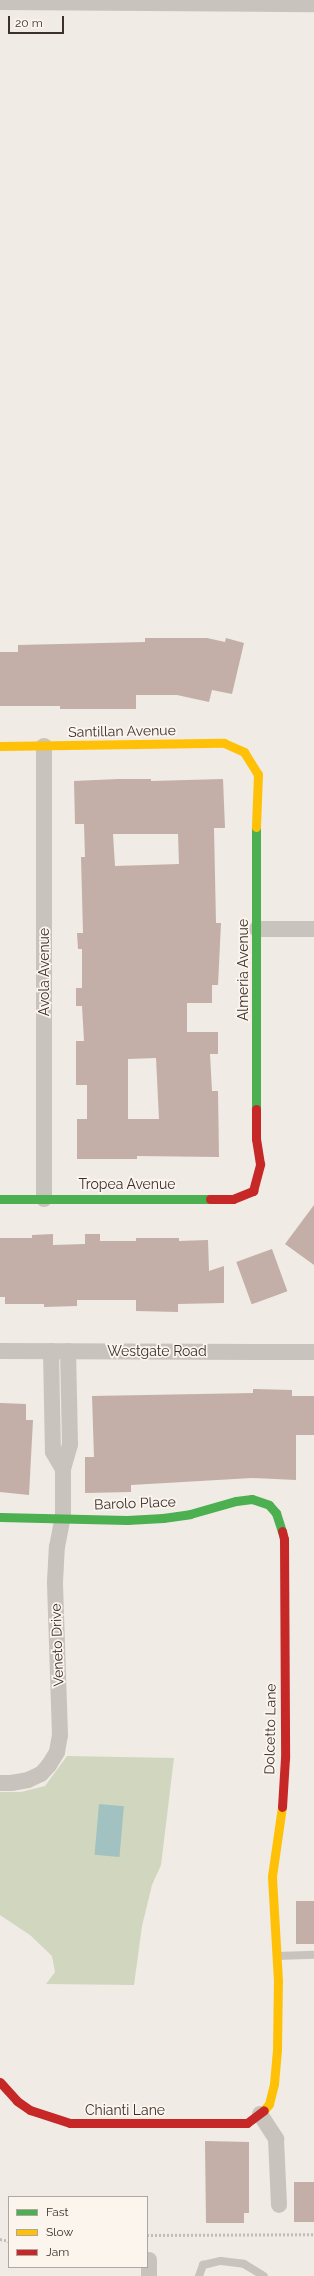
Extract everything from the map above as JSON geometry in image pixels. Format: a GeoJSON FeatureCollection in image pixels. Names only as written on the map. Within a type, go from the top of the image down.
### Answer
{"type":"FeatureCollection","features":[{"type":"Feature","properties":{"kind":"street"},"geometry":{"type":"LineString","coordinates":[[0,2],[314,4]]}},
{"type":"Feature","properties":{"kind":"street","name":"Santillan Avenue"},"geometry":{"type":"LineString","coordinates":[[0,746],[224,743],[244,752]]}},
{"type":"Feature","properties":{"kind":"street","name":"Avola Avenue"},"geometry":{"type":"LineString","coordinates":[[44,746],[44,1199]]}},
{"type":"Feature","properties":{"kind":"street","name":"Almeria Avenue"},"geometry":{"type":"LineString","coordinates":[[244,752],[258,774],[256,804],[256,1139],[260,1164],[253,1191]]}},
{"type":"Feature","properties":{"kind":"street"},"geometry":{"type":"LineString","coordinates":[[257,929],[314,929]]}},
{"type":"Feature","properties":{"kind":"street","name":"Tropea Avenue"},"geometry":{"type":"LineString","coordinates":[[0,1199],[233,1199],[253,1191]]}},
{"type":"Feature","properties":{"kind":"street","name":"Westgate Road"},"geometry":{"type":"LineString","coordinates":[[0,1351],[314,1352]]}},
{"type":"Feature","properties":{"kind":"street"},"geometry":{"type":"LineString","coordinates":[[51,1351],[53,1452],[63,1469]]}},
{"type":"Feature","properties":{"kind":"street","name":"Veneto Drive"},"geometry":{"type":"LineString","coordinates":[[0,1783],[28,1780],[41,1774],[57,1752],[60,1735],[55,1582],[57,1547],[63,1517],[63,1469],[70,1444],[68,1351]]}},
{"type":"Feature","properties":{"kind":"street","name":"Barolo Place"},"geometry":{"type":"LineString","coordinates":[[0,1517],[63,1517],[127,1520],[163,1518],[190,1514],[236,1500],[252,1500],[268,1505]]}},
{"type":"Feature","properties":{"kind":"street","name":"Dolcetto Lane"},"geometry":{"type":"LineString","coordinates":[[260,2114],[269,2104],[274,2084],[279,2016],[272,1876],[283,1798],[285,1758],[284,1539],[276,1513],[268,1505]]}},
{"type":"Feature","properties":{"kind":"street","name":"Chianti Lane"},"geometry":{"type":"LineString","coordinates":[[0,2082],[17,2101],[30,2110],[70,2123],[247,2122],[260,2114]]}},
{"type":"Feature","properties":{"kind":"street"},"geometry":{"type":"LineString","coordinates":[[260,2114],[276,2139],[279,2205]]}},
{"type":"Feature","properties":{"kind":"street"},"geometry":{"type":"LineString","coordinates":[[149,2260],[149,2276]]}},
{"type":"Feature","properties":{"kind":"lane"},"geometry":{"type":"LineString","coordinates":[[276,1956],[314,1955]]}},
{"type":"Feature","properties":{"kind":"lane"},"geometry":{"type":"LineString","coordinates":[[199,2276],[203,2265],[221,2261],[244,2264],[264,2276]]}},
{"type":"Feature","properties":{"kind":"path"},"geometry":{"type":"LineString","coordinates":[[148,2235],[314,2234]]}},
{"type":"Feature","properties":{"kind":"green space"},"geometry":{"type":"Polygon","coordinates":[[[67,1756],[174,1758],[161,1865],[152,1885],[142,1926],[134,1985],[46,1984],[55,1972],[52,1956],[30,1935],[0,1915],[0,1792],[21,1792],[45,1786],[67,1756]]]}},
{"type":"Feature","properties":{"kind":"water"},"geometry":{"type":"Polygon","coordinates":[[[99,1804],[124,1806],[119,1857],[95,1855],[99,1804]]]}},
{"type":"Feature","properties":{"kind":"building"},"geometry":{"type":"Polygon","coordinates":[[[145,638],[207,638],[225,642],[226,638],[244,643],[232,694],[212,690],[209,702],[177,695],[136,695],[136,709],[60,709],[60,706],[0,706],[0,652],[18,652],[18,645],[145,642],[145,638]]]}},
{"type":"Feature","properties":{"kind":"building"},"geometry":{"type":"Polygon","coordinates":[[[118,779],[151,779],[151,781],[223,779],[225,828],[214,828],[216,923],[221,923],[218,985],[212,985],[212,1003],[187,1003],[187,1032],[218,1032],[218,1054],[210,1054],[212,1091],[218,1091],[219,1157],[137,1156],[137,1159],[77,1159],[77,1119],[87,1119],[87,1085],[76,1085],[76,1041],[84,1041],[82,1006],[76,1006],[76,988],[82,988],[82,949],[78,949],[77,933],[83,933],[81,857],[85,857],[84,824],[75,824],[74,781],[118,779]],[[113,834],[115,866],[179,864],[178,834],[113,834]],[[156,1058],[128,1059],[128,1119],[159,1119],[156,1058]]]}},
{"type":"Feature","properties":{"kind":"building"},"geometry":{"type":"Polygon","coordinates":[[[314,1205],[314,1265],[285,1244],[314,1205]]]}},
{"type":"Feature","properties":{"kind":"building"},"geometry":{"type":"Polygon","coordinates":[[[53,1234],[53,1245],[85,1244],[85,1234],[100,1234],[100,1241],[136,1241],[136,1238],[179,1238],[179,1241],[208,1240],[209,1271],[224,1266],[224,1303],[178,1304],[178,1312],[136,1311],[136,1300],[77,1300],[77,1306],[44,1307],[44,1304],[5,1304],[5,1297],[0,1297],[0,1238],[32,1238],[32,1235],[53,1234]]]}},
{"type":"Feature","properties":{"kind":"building"},"geometry":{"type":"Polygon","coordinates":[[[272,1249],[287,1291],[252,1304],[236,1262],[272,1249]]]}},
{"type":"Feature","properties":{"kind":"building"},"geometry":{"type":"Polygon","coordinates":[[[253,1389],[292,1390],[292,1396],[314,1396],[314,1435],[296,1435],[296,1480],[252,1478],[131,1485],[131,1492],[85,1493],[85,1457],[94,1457],[92,1396],[253,1393],[253,1389]]]}},
{"type":"Feature","properties":{"kind":"building"},"geometry":{"type":"Polygon","coordinates":[[[0,1403],[26,1404],[26,1420],[33,1420],[29,1495],[0,1492],[0,1403]]]}},
{"type":"Feature","properties":{"kind":"building"},"geometry":{"type":"Polygon","coordinates":[[[296,1901],[314,1901],[314,1944],[296,1944],[296,1901]]]}},
{"type":"Feature","properties":{"kind":"building"},"geometry":{"type":"Polygon","coordinates":[[[205,2141],[249,2142],[249,2213],[244,2213],[244,2223],[206,2223],[205,2141]]]}},
{"type":"Feature","properties":{"kind":"building"},"geometry":{"type":"Polygon","coordinates":[[[294,2182],[314,2182],[314,2222],[294,2222],[294,2182]]]}},
{"type":"Feature","properties":{"kind":"traffic: fast"},"geometry":{"type":"LineString","coordinates":[[256,827],[256,1109]]}},
{"type":"Feature","properties":{"kind":"traffic: fast"},"geometry":{"type":"LineString","coordinates":[[0,1199],[210,1199]]}},
{"type":"Feature","properties":{"kind":"traffic: fast"},"geometry":{"type":"LineString","coordinates":[[0,1517],[127,1520],[163,1518],[190,1514],[236,1501],[252,1499],[269,1505],[276,1513],[282,1531]]}},
{"type":"Feature","properties":{"kind":"traffic: slow"},"geometry":{"type":"LineString","coordinates":[[0,746],[224,743],[244,752],[258,774],[256,827]]}},
{"type":"Feature","properties":{"kind":"traffic: slow"},"geometry":{"type":"LineString","coordinates":[[264,2110],[269,2104],[274,2084],[277,2049],[278,1981],[272,1876],[282,1807]]}},
{"type":"Feature","properties":{"kind":"traffic: jam"},"geometry":{"type":"LineString","coordinates":[[210,1199],[233,1199],[253,1191],[260,1164],[256,1139],[256,1109]]}},
{"type":"Feature","properties":{"kind":"traffic: jam"},"geometry":{"type":"LineString","coordinates":[[282,1531],[284,1539],[285,1758],[282,1807]]}},
{"type":"Feature","properties":{"kind":"traffic: jam"},"geometry":{"type":"LineString","coordinates":[[0,2082],[17,2101],[30,2110],[70,2123],[247,2123],[264,2110]]}}]}
